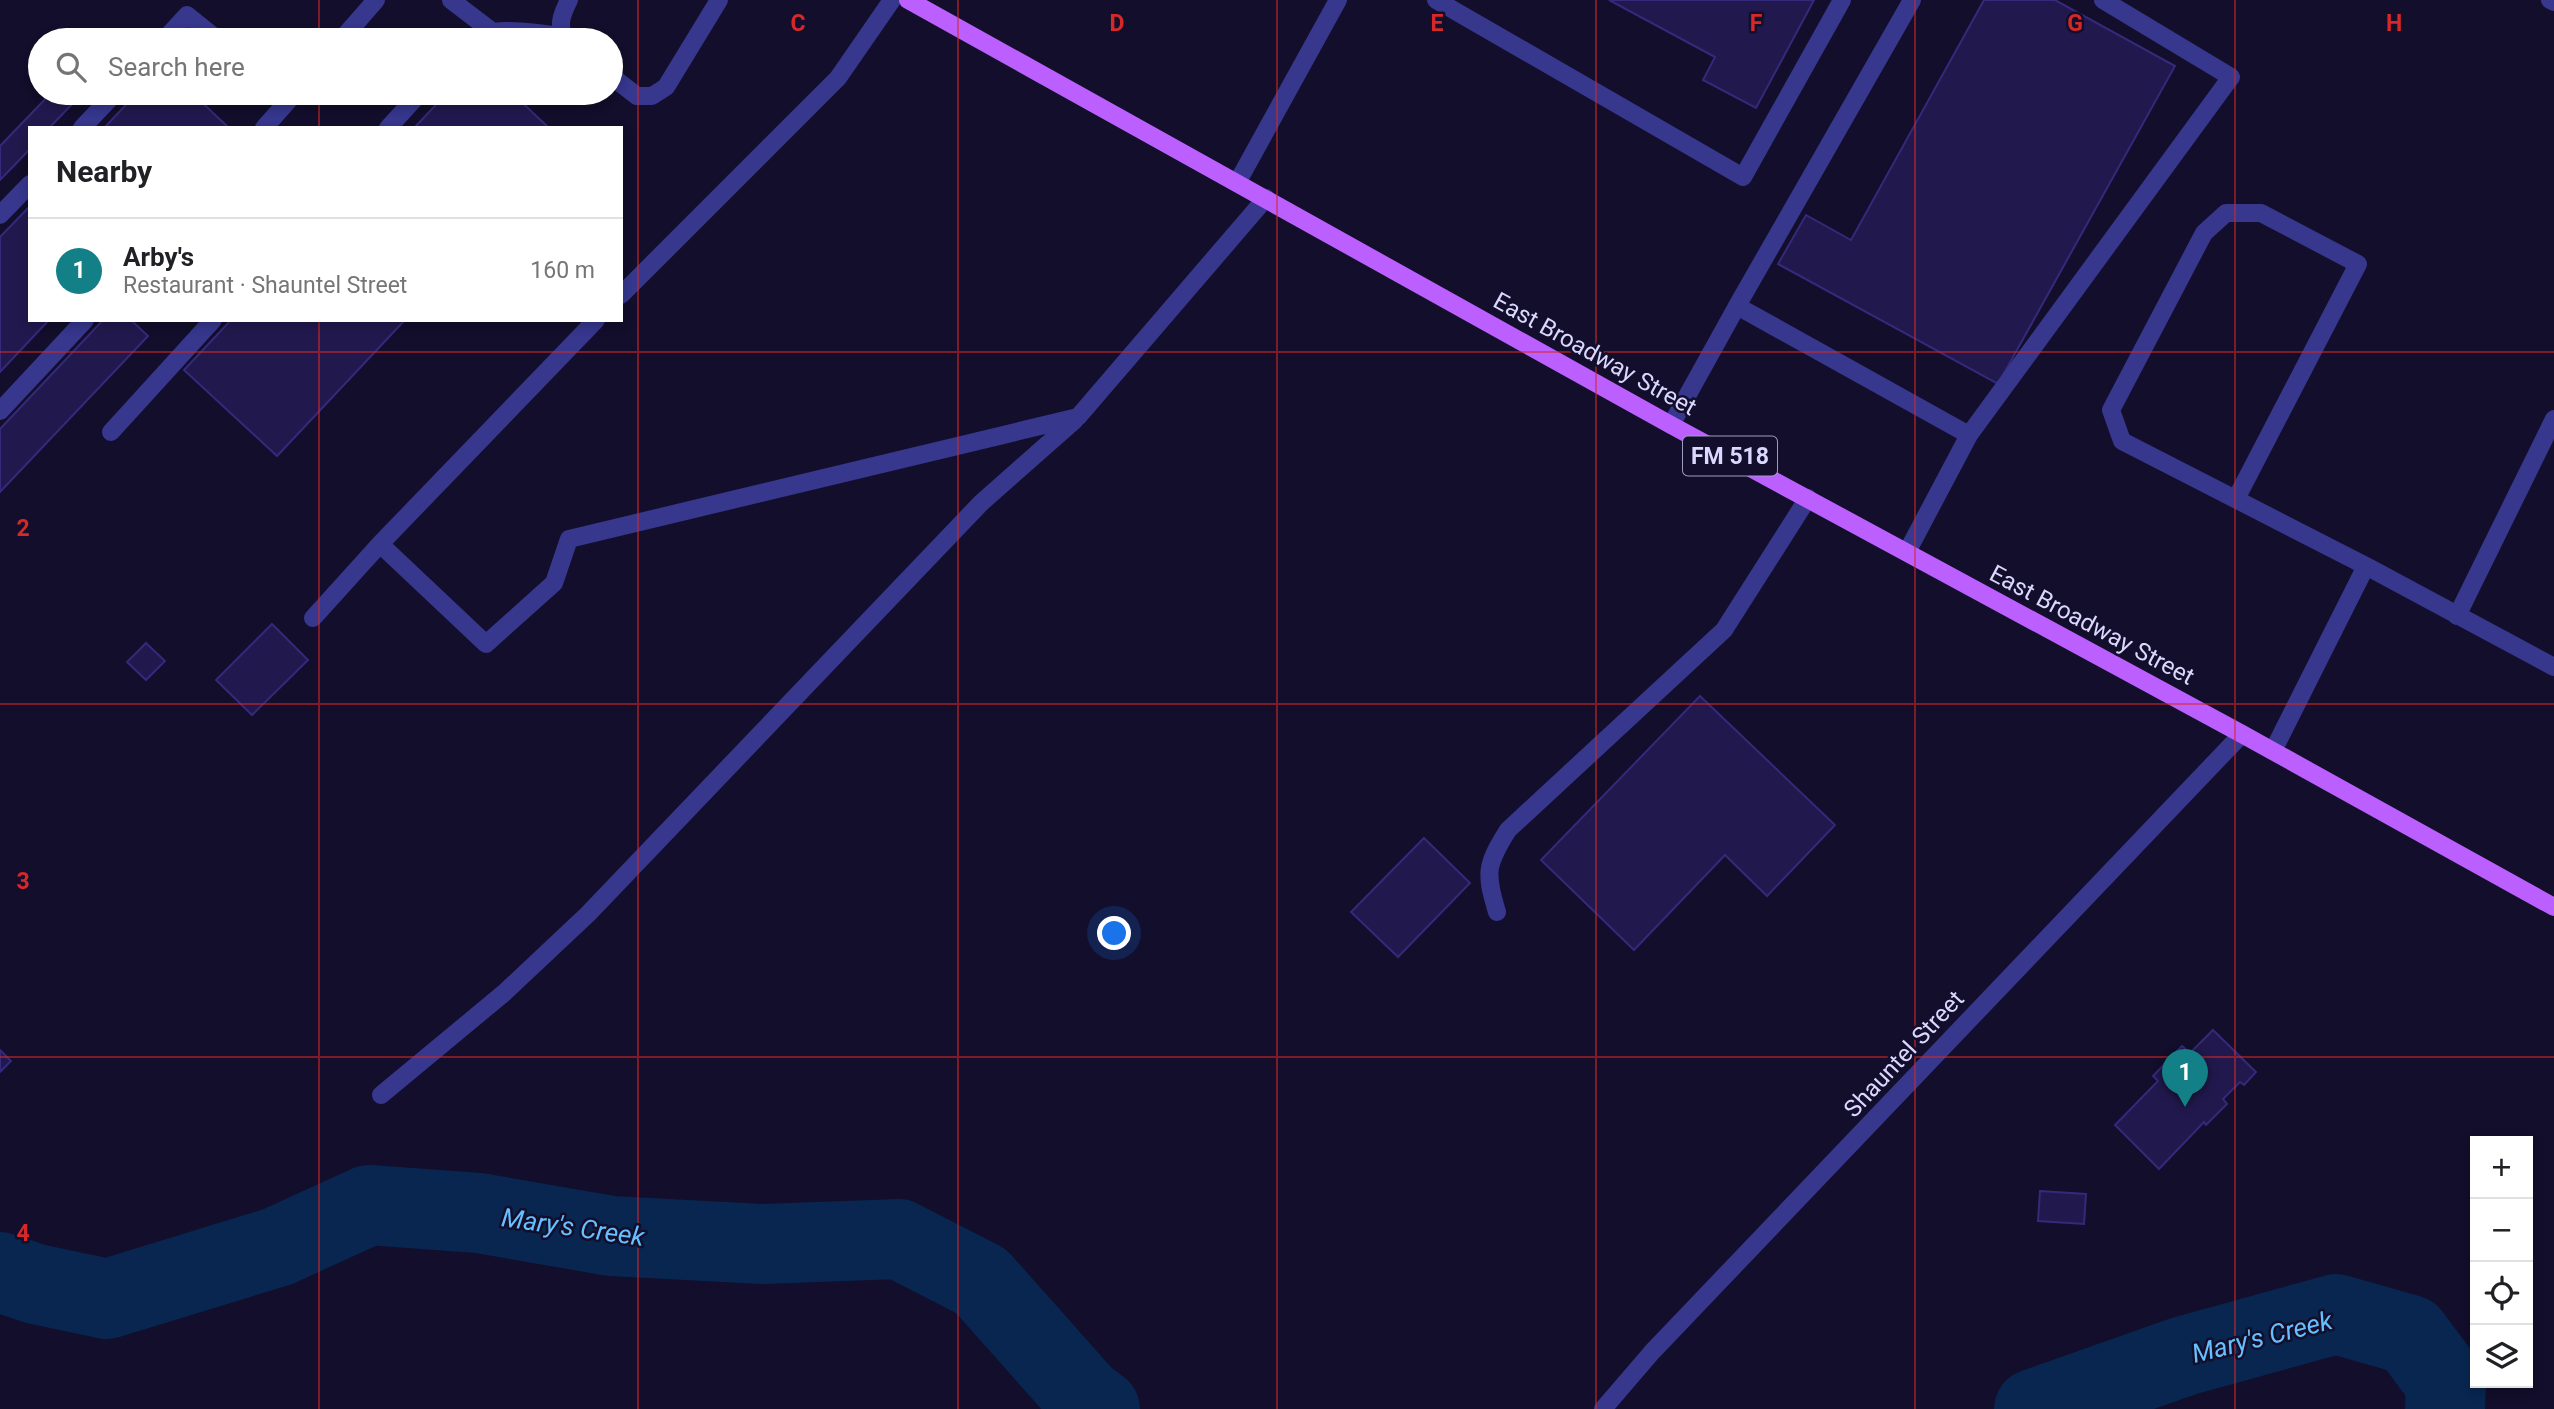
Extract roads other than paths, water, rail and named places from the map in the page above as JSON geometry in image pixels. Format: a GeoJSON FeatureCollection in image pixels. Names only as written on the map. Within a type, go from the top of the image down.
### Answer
{"type":"FeatureCollection","features":[{"type":"Feature","properties":{"kind":"main road","name":"East Broadway Street"},"geometry":{"type":"LineString","coordinates":[[908,0],[1671,425],[2242,734],[2554,907]]}},
{"type":"Feature","properties":{"kind":"street"},"geometry":{"type":"LineString","coordinates":[[352,28],[376,0]]}},
{"type":"Feature","properties":{"kind":"street"},"geometry":{"type":"LineString","coordinates":[[450,0],[487,28]]}},
{"type":"Feature","properties":{"kind":"street"},"geometry":{"type":"LineString","coordinates":[[562,28],[560,18],[569,0]]}},
{"type":"Feature","properties":{"kind":"street"},"geometry":{"type":"LineString","coordinates":[[623,85],[637,96],[652,96],[666,87],[719,0]]}},
{"type":"Feature","properties":{"kind":"street"},"geometry":{"type":"LineString","coordinates":[[623,293],[838,78],[892,0]]}},
{"type":"Feature","properties":{"kind":"street"},"geometry":{"type":"LineString","coordinates":[[1237,183],[1338,0]]}},
{"type":"Feature","properties":{"kind":"street"},"geometry":{"type":"LineString","coordinates":[[1436,0],[1743,177],[1842,0]]}},
{"type":"Feature","properties":{"kind":"street"},"geometry":{"type":"LineString","coordinates":[[1671,425],[1912,0]]}},
{"type":"Feature","properties":{"kind":"street"},"geometry":{"type":"LineString","coordinates":[[1907,552],[1969,435],[2231,77],[2102,0]]}},
{"type":"Feature","properties":{"kind":"street"},"geometry":{"type":"LineString","coordinates":[[175,28],[187,15],[203,28]]}},
{"type":"Feature","properties":{"kind":"street"},"geometry":{"type":"LineString","coordinates":[[84,126],[104,105]]}},
{"type":"Feature","properties":{"kind":"street"},"geometry":{"type":"LineString","coordinates":[[266,126],[281,105]]}},
{"type":"Feature","properties":{"kind":"street"},"geometry":{"type":"LineString","coordinates":[[390,126],[408,105]]}},
{"type":"Feature","properties":{"kind":"street"},"geometry":{"type":"LineString","coordinates":[[0,215],[28,186]]}},
{"type":"Feature","properties":{"kind":"street"},"geometry":{"type":"LineString","coordinates":[[381,1095],[504,993],[588,914],[981,503],[1078,417],[1266,198]]}},
{"type":"Feature","properties":{"kind":"street"},"geometry":{"type":"LineString","coordinates":[[2236,499],[2358,264],[2261,213],[2226,213],[2204,233],[2111,410],[2122,441],[2366,566],[2554,667]]}},
{"type":"Feature","properties":{"kind":"street"},"geometry":{"type":"LineString","coordinates":[[1737,306],[1969,435]]}},
{"type":"Feature","properties":{"kind":"street"},"geometry":{"type":"LineString","coordinates":[[0,411],[83,322]]}},
{"type":"Feature","properties":{"kind":"street"},"geometry":{"type":"LineString","coordinates":[[111,432],[211,322]]}},
{"type":"Feature","properties":{"kind":"street"},"geometry":{"type":"LineString","coordinates":[[313,618],[380,544],[594,322]]}},
{"type":"Feature","properties":{"kind":"street"},"geometry":{"type":"LineString","coordinates":[[380,544],[486,644],[554,583],[569,539],[1078,417]]}},
{"type":"Feature","properties":{"kind":"street"},"geometry":{"type":"LineString","coordinates":[[2457,616],[2554,419]]}},
{"type":"Feature","properties":{"kind":"street"},"geometry":{"type":"LineString","coordinates":[[1497,912],[1488,882],[1492,856],[1508,830],[1724,630],[1808,498]]}},
{"type":"Feature","properties":{"kind":"street"},"geometry":{"type":"LineString","coordinates":[[2273,751],[2366,566]]}},
{"type":"Feature","properties":{"kind":"street","name":"Shauntel Street"},"geometry":{"type":"LineString","coordinates":[[1603,1409],[1652,1352],[2242,734]]}},
{"type":"Feature","properties":{"kind":"waterway","name":"Mary's Creek"},"geometry":{"type":"LineString","coordinates":[[0,1272],[36,1284],[107,1299],[277,1247],[369,1205],[479,1213],[611,1236],[763,1244],[899,1239],[981,1281],[1085,1398],[1100,1409]]}},
{"type":"Feature","properties":{"kind":"waterway","name":"Mary's Creek"},"geometry":{"type":"LineString","coordinates":[[2034,1409],[2184,1356],[2336,1314],[2410,1335],[2446,1383],[2445,1409]]}},
{"type":"Feature","properties":{"kind":"place","name":"Arby's"},"geometry":{"type":"Point","coordinates":[2185,1107]}}]}
